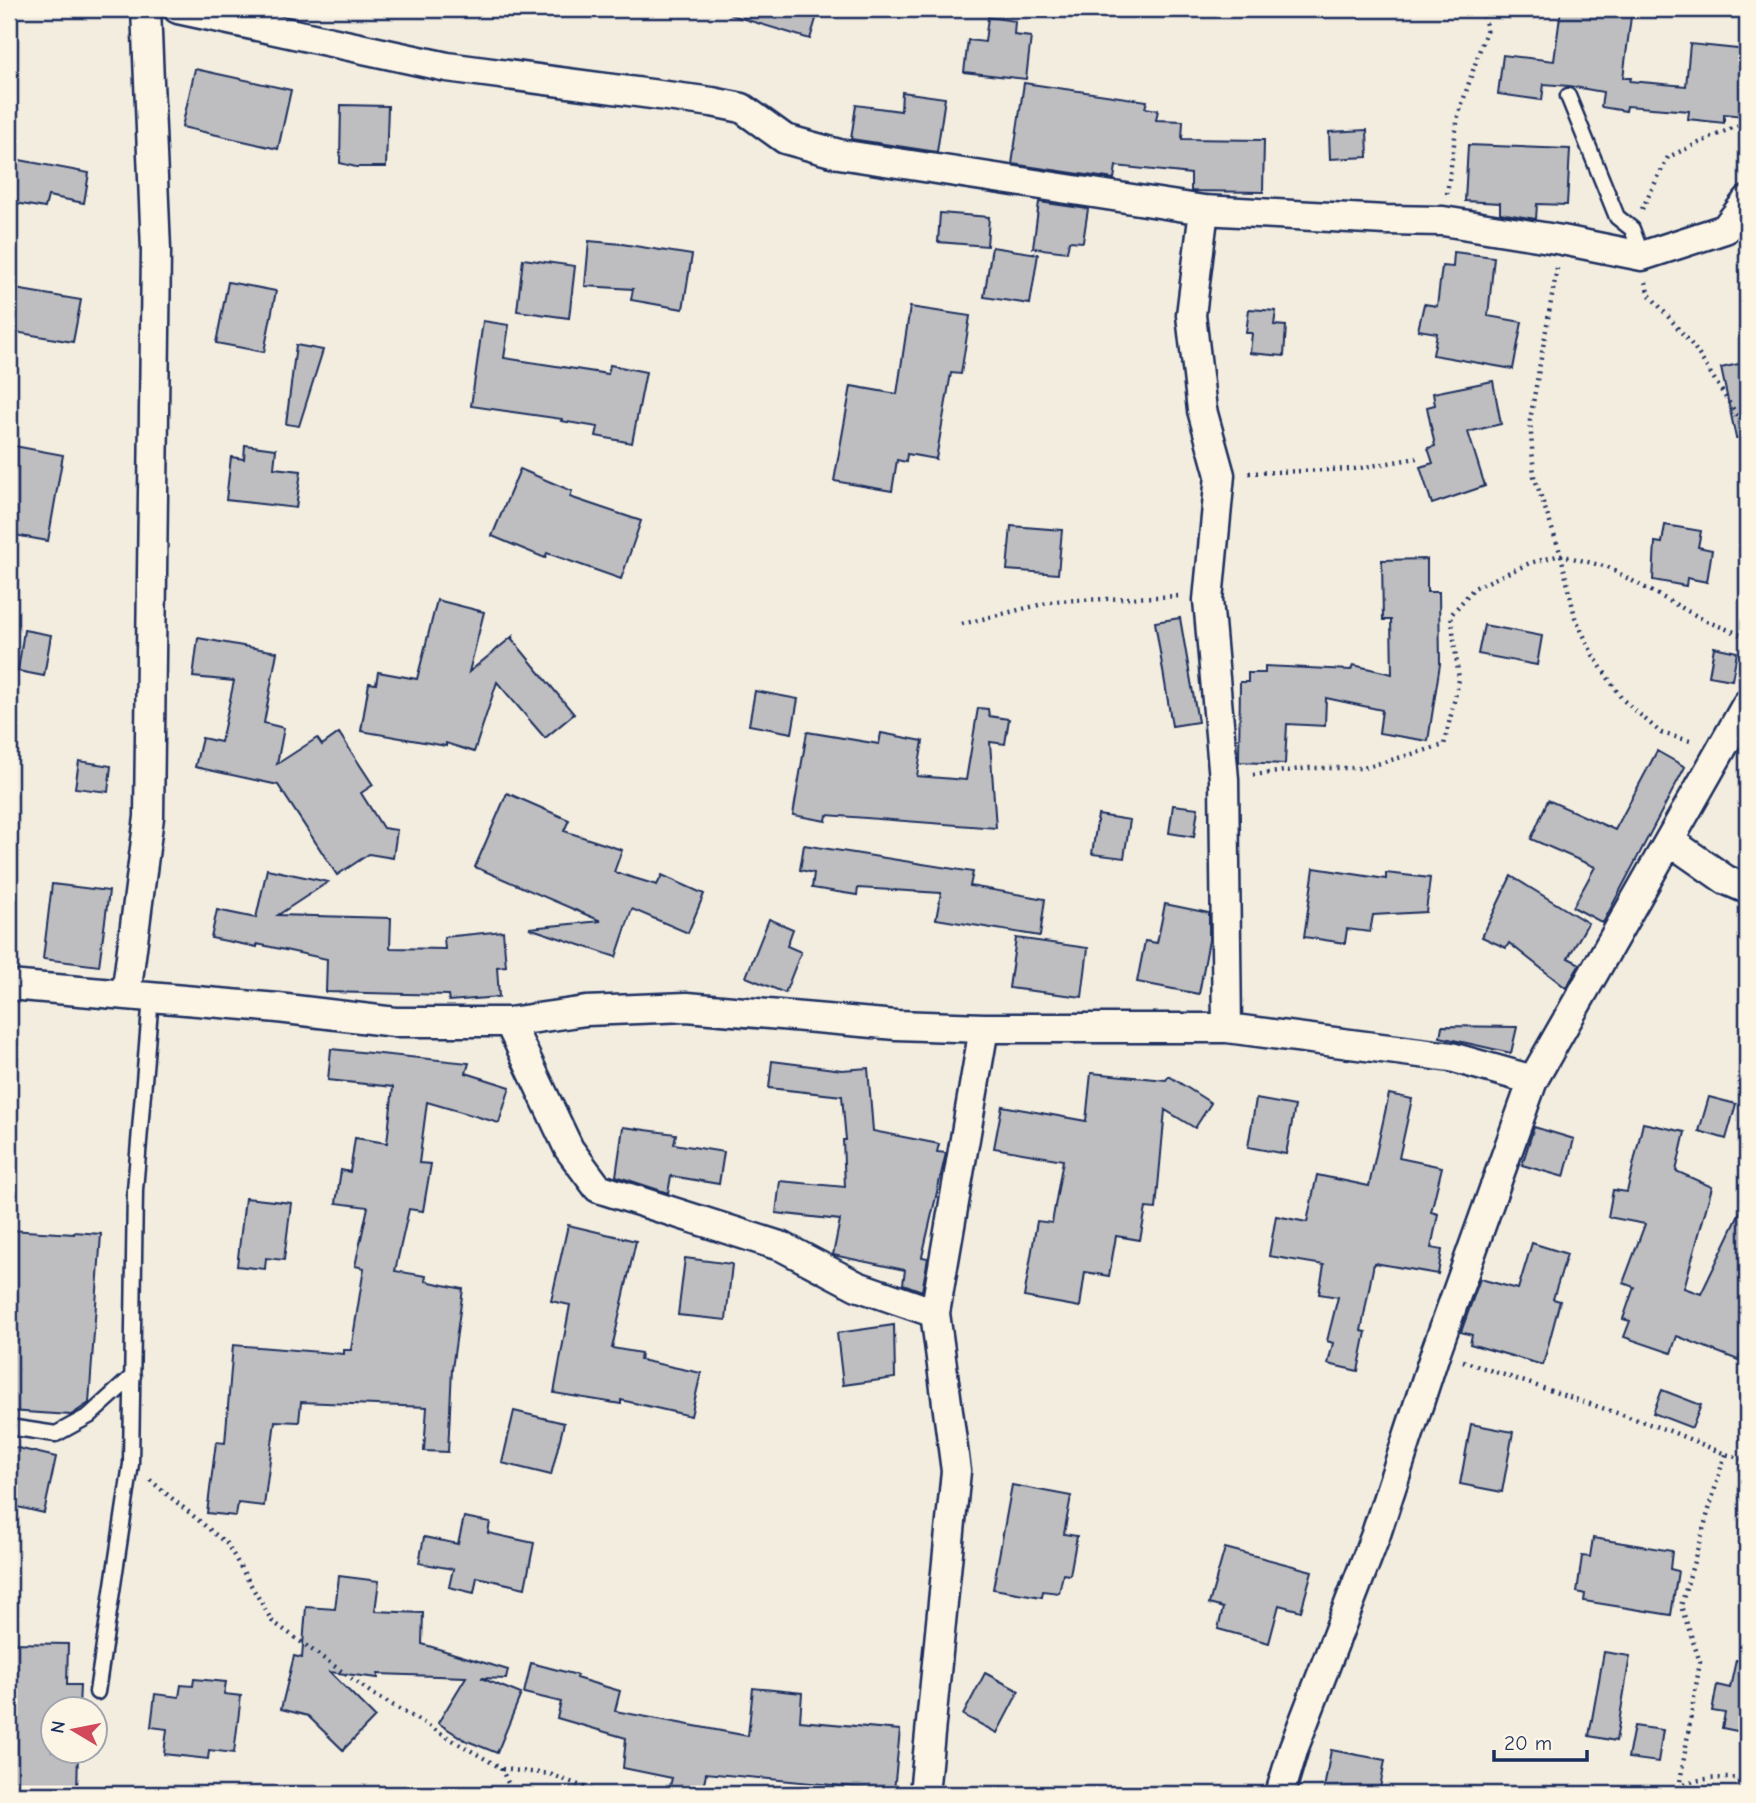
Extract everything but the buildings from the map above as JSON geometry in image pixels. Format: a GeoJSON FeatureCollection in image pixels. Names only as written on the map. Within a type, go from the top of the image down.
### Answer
{"type":"FeatureCollection","features":[{"type":"Feature","properties":{"kind":"street"},"geometry":{"type":"LineString","coordinates":[[139,996],[149,817],[156,250],[146,9]]}},
{"type":"Feature","properties":{"kind":"street"},"geometry":{"type":"LineString","coordinates":[[178,9],[447,67],[742,108],[785,139],[839,154],[1204,210],[1443,221],[1642,256],[1725,229],[1747,201]]}},
{"type":"Feature","properties":{"kind":"street"},"geometry":{"type":"LineString","coordinates":[[1204,210],[1191,315],[1202,410],[1220,475],[1208,600],[1224,779],[1227,1028]]}},
{"type":"Feature","properties":{"kind":"street"},"geometry":{"type":"LineString","coordinates":[[1280,1794],[1294,1747],[1375,1537],[1436,1351],[1533,1080],[1747,704]]}},
{"type":"Feature","properties":{"kind":"street"},"geometry":{"type":"LineString","coordinates":[[1670,841],[1726,880],[1747,889]]}},
{"type":"Feature","properties":{"kind":"street"},"geometry":{"type":"LineString","coordinates":[[9,985],[278,1008],[395,1022],[509,1022],[586,1012],[687,1007],[896,1025],[984,1028],[1227,1028],[1451,1057],[1533,1080]]}},
{"type":"Feature","properties":{"kind":"street"},"geometry":{"type":"LineString","coordinates":[[509,1022],[569,1149],[598,1188],[783,1247],[857,1286],[936,1313]]}},
{"type":"Feature","properties":{"kind":"street"},"geometry":{"type":"LineString","coordinates":[[924,1794],[956,1471],[936,1313],[984,1028]]}},
{"type":"Feature","properties":{"kind":"lane"},"geometry":{"type":"LineString","coordinates":[[1568,96],[1617,217],[1632,229],[1642,256]]}},
{"type":"Feature","properties":{"kind":"lane"},"geometry":{"type":"LineString","coordinates":[[97,1692],[131,1464],[139,996]]}},
{"type":"Feature","properties":{"kind":"lane"},"geometry":{"type":"LineString","coordinates":[[9,1427],[56,1434],[89,1416],[133,1376]]}},
{"type":"Feature","properties":{"kind":"path"},"geometry":{"type":"LineString","coordinates":[[1443,221],[1458,116],[1488,28],[1481,9]]}},
{"type":"Feature","properties":{"kind":"path"},"geometry":{"type":"LineString","coordinates":[[1632,229],[1668,157],[1739,125],[1747,118]]}},
{"type":"Feature","properties":{"kind":"path"},"geometry":{"type":"LineString","coordinates":[[1562,240],[1530,420],[1534,476],[1561,555],[1575,617],[1593,655],[1622,699],[1661,733],[1722,750]]}},
{"type":"Feature","properties":{"kind":"path"},"geometry":{"type":"LineString","coordinates":[[1642,256],[1648,293],[1694,347],[1747,431]]}},
{"type":"Feature","properties":{"kind":"path"},"geometry":{"type":"LineString","coordinates":[[1220,475],[1354,469],[1417,458]]}},
{"type":"Feature","properties":{"kind":"path"},"geometry":{"type":"LineString","coordinates":[[1224,779],[1309,768],[1363,768],[1444,745],[1459,680],[1451,615],[1474,588],[1530,563],[1561,555],[1607,567],[1706,621],[1747,637]]}},
{"type":"Feature","properties":{"kind":"path"},"geometry":{"type":"LineString","coordinates":[[962,624],[1055,601],[1174,595],[1208,600]]}},
{"type":"Feature","properties":{"kind":"path"},"geometry":{"type":"LineString","coordinates":[[1436,1351],[1670,1431],[1726,1454],[1743,1459],[1747,1456]]}},
{"type":"Feature","properties":{"kind":"path"},"geometry":{"type":"LineString","coordinates":[[1679,1788],[1700,1662],[1681,1606],[1726,1454]]}},
{"type":"Feature","properties":{"kind":"path"},"geometry":{"type":"LineString","coordinates":[[131,1464],[227,1544],[272,1621],[373,1694],[501,1768],[550,1774],[602,1794]]}},
{"type":"Feature","properties":{"kind":"path"},"geometry":{"type":"LineString","coordinates":[[501,1768],[509,1785],[507,1794]]}},
{"type":"Feature","properties":{"kind":"path"},"geometry":{"type":"LineString","coordinates":[[1674,1794],[1679,1788],[1697,1780],[1747,1778]]}}]}
